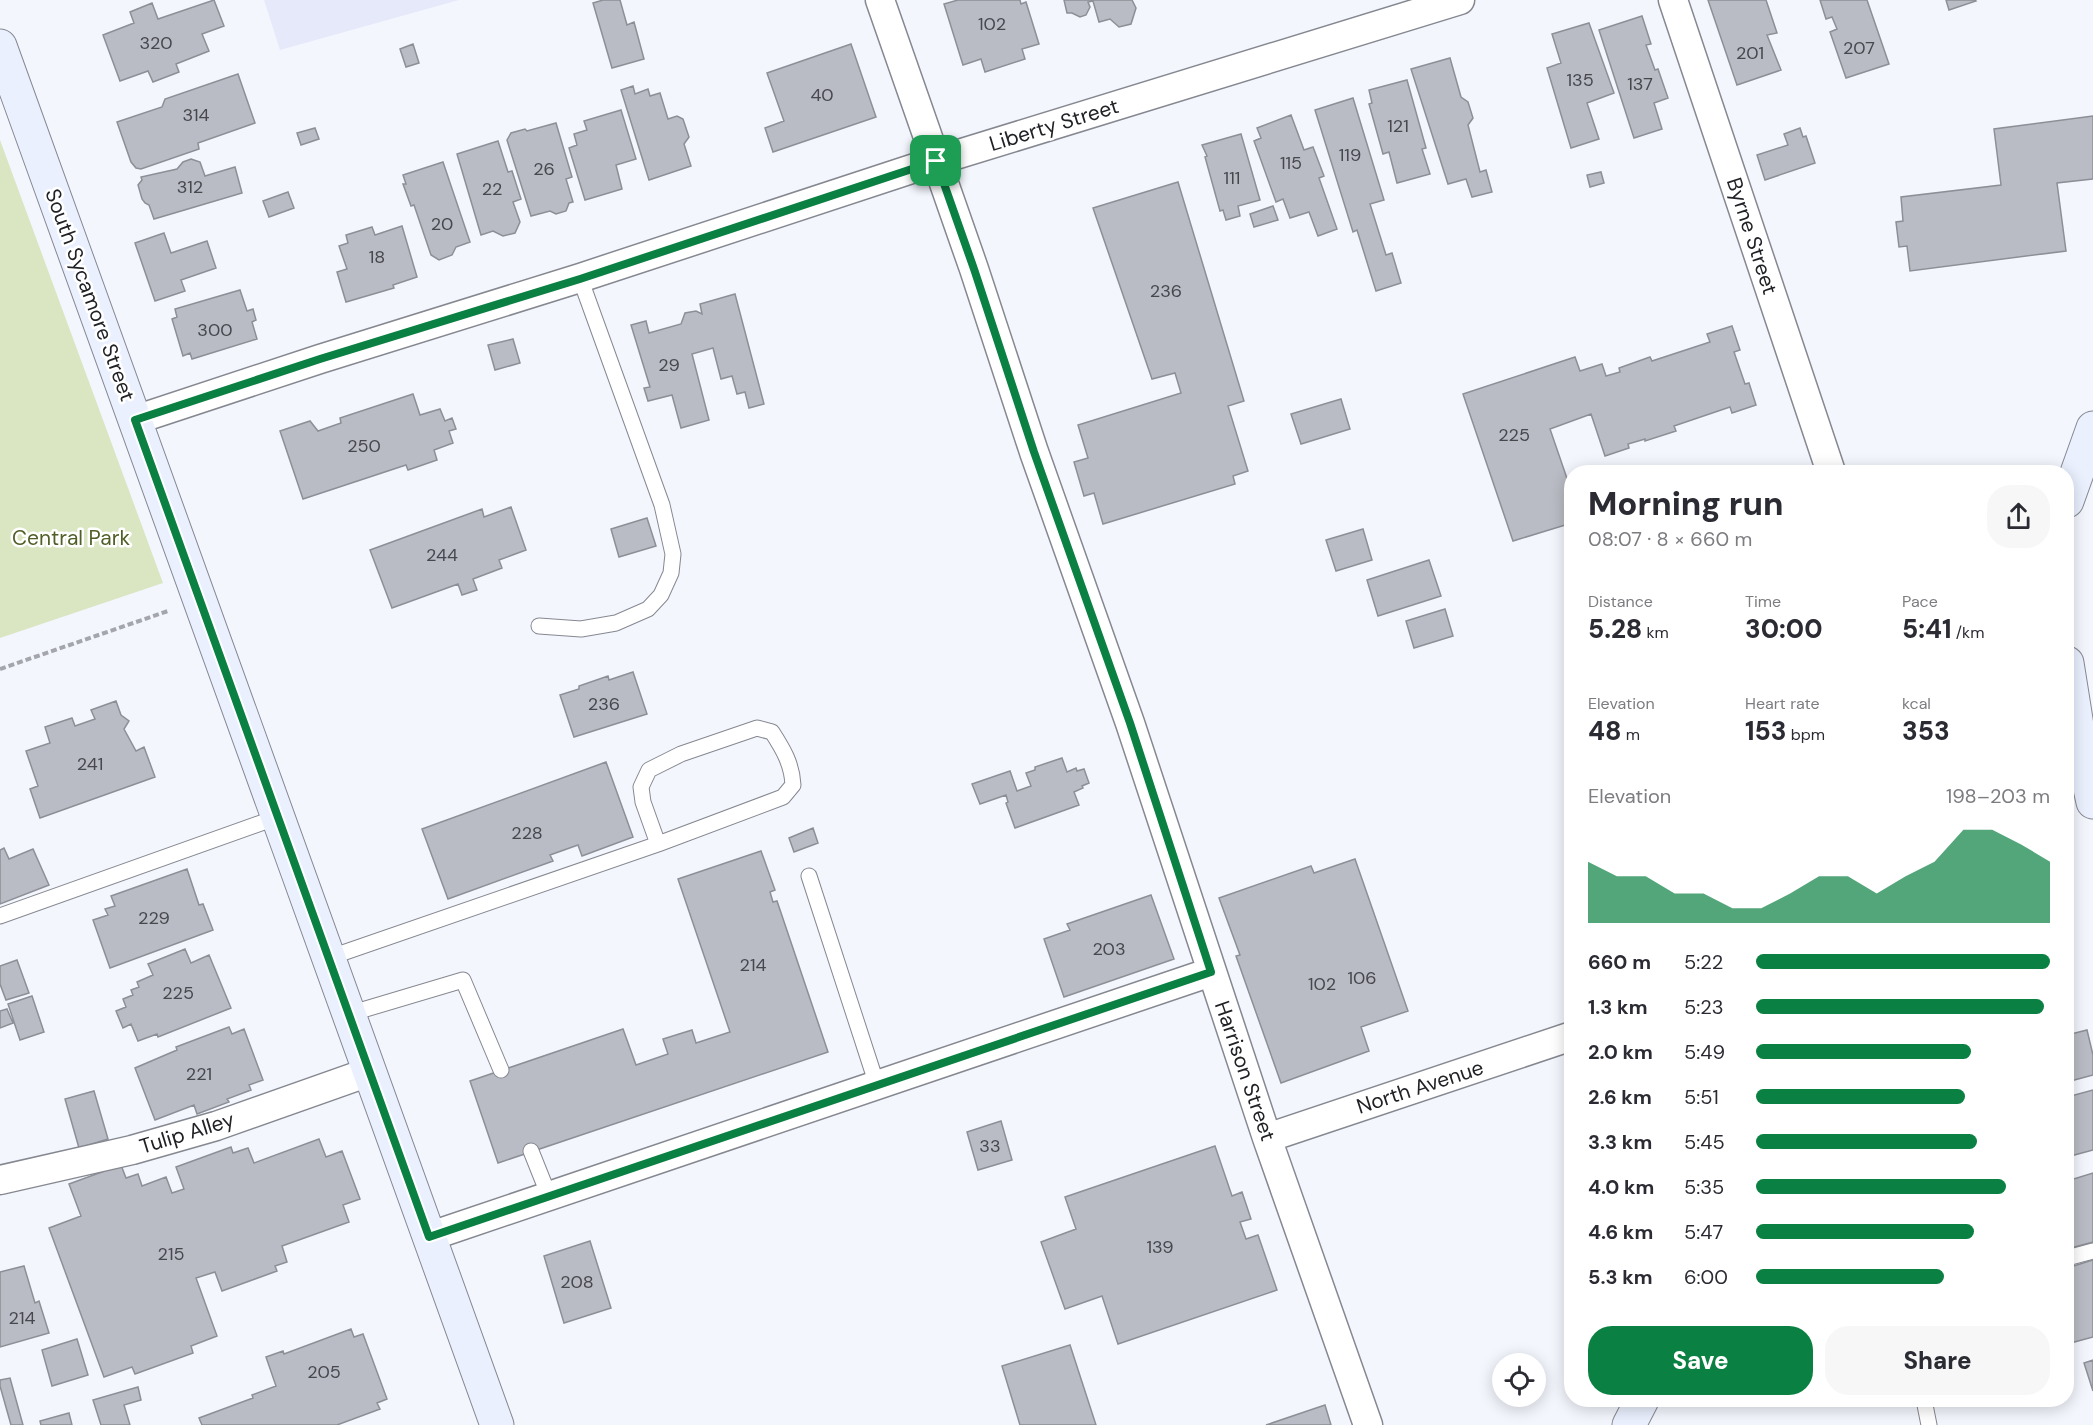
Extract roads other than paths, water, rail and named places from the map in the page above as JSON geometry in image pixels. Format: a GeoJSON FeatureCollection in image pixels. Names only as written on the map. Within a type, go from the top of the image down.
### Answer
{"type":"FeatureCollection","features":[{"type":"Feature","properties":{"kind":"main road","name":"South Sycamore Street"},"geometry":{"type":"LineString","coordinates":[[0,46],[497,1425]]}},
{"type":"Feature","properties":{"kind":"main road"},"geometry":{"type":"LineString","coordinates":[[2074,481],[2093,428]]}},
{"type":"Feature","properties":{"kind":"main road"},"geometry":{"type":"LineString","coordinates":[[2074,726],[2093,802]]}},
{"type":"Feature","properties":{"kind":"main road"},"geometry":{"type":"LineString","coordinates":[[2074,781],[2093,809]]}},
{"type":"Feature","properties":{"kind":"main road"},"geometry":{"type":"LineString","coordinates":[[1629,1425],[1638,1407]]}},
{"type":"Feature","properties":{"kind":"street","name":"Harrison Street"},"geometry":{"type":"LineString","coordinates":[[880,0],[974,269],[1034,452],[1130,723],[1267,1138],[1368,1425]]}},
{"type":"Feature","properties":{"kind":"street","name":"Liberty Street"},"geometry":{"type":"LineString","coordinates":[[135,420],[320,359],[580,279],[936,161],[1460,0]]}},
{"type":"Feature","properties":{"kind":"street","name":"Byrne Street"},"geometry":{"type":"LineString","coordinates":[[1673,0],[1829,465]]}},
{"type":"Feature","properties":{"kind":"street"},"geometry":{"type":"LineString","coordinates":[[429,1237],[1211,972]]}},
{"type":"Feature","properties":{"kind":"street","name":"North Avenue"},"geometry":{"type":"LineString","coordinates":[[1267,1138],[1564,1039]]}},
{"type":"Feature","properties":{"kind":"street","name":"Tulip Alley"},"geometry":{"type":"LineString","coordinates":[[0,1180],[132,1150],[195,1132],[369,1072]]}},
{"type":"Feature","properties":{"kind":"lane"},"geometry":{"type":"LineString","coordinates":[[539,626],[581,629],[616,623],[648,609],[661,595],[671,573],[673,554],[662,504],[580,279]]}},
{"type":"Feature","properties":{"kind":"lane"},"geometry":{"type":"LineString","coordinates":[[328,958],[658,844],[783,797],[793,785],[793,776],[785,751],[772,732],[757,728],[681,754],[649,770],[641,787],[643,802],[658,844]]}},
{"type":"Feature","properties":{"kind":"lane"},"geometry":{"type":"LineString","coordinates":[[0,916],[278,818]]}},
{"type":"Feature","properties":{"kind":"lane"},"geometry":{"type":"LineString","coordinates":[[809,876],[877,1085]]}},
{"type":"Feature","properties":{"kind":"lane"},"geometry":{"type":"LineString","coordinates":[[349,1014],[463,980],[501,1070]]}},
{"type":"Feature","properties":{"kind":"lane"},"geometry":{"type":"LineString","coordinates":[[531,1151],[549,1196]]}},
{"type":"Feature","properties":{"kind":"lane"},"geometry":{"type":"LineString","coordinates":[[2074,1256],[2093,1251]]}},
{"type":"Feature","properties":{"kind":"lane"},"geometry":{"type":"LineString","coordinates":[[1925,1407],[1929,1425]]}},
{"type":"Feature","properties":{"kind":"park label","name":"Central Park"},"geometry":{"type":"Point","coordinates":[71,538]}}]}
